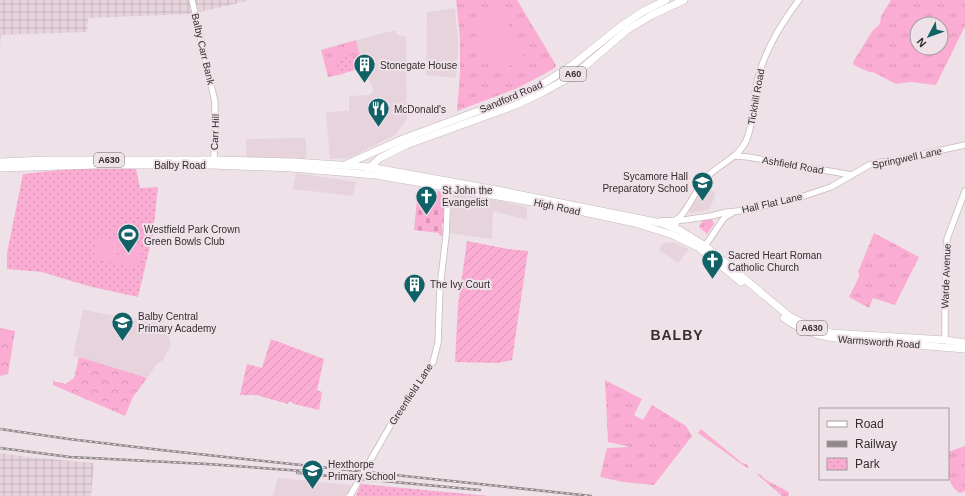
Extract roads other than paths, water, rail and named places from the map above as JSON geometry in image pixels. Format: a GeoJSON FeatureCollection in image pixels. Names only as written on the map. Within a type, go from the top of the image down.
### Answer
{"type":"FeatureCollection","features":[{"type":"Feature","properties":{"kind":"main road","name":"Sandford Road"},"geometry":{"type":"LineString","coordinates":[[383,157],[406,145],[516,105],[565,80],[585,66],[639,19],[666,0]]}},
{"type":"Feature","properties":{"kind":"main road","name":"Sandford Road"},"geometry":{"type":"LineString","coordinates":[[340,169],[403,139],[521,95],[552,79],[580,59],[610,34],[671,3],[681,1]]}},
{"type":"Feature","properties":{"kind":"main road","name":"A60"},"geometry":{"type":"LineString","coordinates":[[491,106],[510,102],[516,105]]}},
{"type":"Feature","properties":{"kind":"main road"},"geometry":{"type":"LineString","coordinates":[[381,149],[374,154],[368,162],[369,167],[371,170],[396,175],[401,179]]}},
{"type":"Feature","properties":{"kind":"main road"},"geometry":{"type":"LineString","coordinates":[[361,175],[383,157]]}},
{"type":"Feature","properties":{"kind":"main road"},"geometry":{"type":"LineString","coordinates":[[383,157],[381,164],[386,170]]}},
{"type":"Feature","properties":{"kind":"main road","name":"Balby Road"},"geometry":{"type":"LineString","coordinates":[[1,164],[49,160],[212,162],[292,168],[340,169],[361,175]]}},
{"type":"Feature","properties":{"kind":"main road","name":"Balby Road"},"geometry":{"type":"LineString","coordinates":[[1,164],[18,167],[212,162]]}},
{"type":"Feature","properties":{"kind":"main road","name":"High Road"},"geometry":{"type":"LineString","coordinates":[[340,169],[369,167],[407,173],[450,185],[635,223],[664,231]]}},
{"type":"Feature","properties":{"kind":"main road","name":"High Road"},"geometry":{"type":"LineString","coordinates":[[361,175],[450,185],[628,216]]}},
{"type":"Feature","properties":{"kind":"main road","name":"Warmsworth Road"},"geometry":{"type":"LineString","coordinates":[[628,216],[652,221],[690,236],[705,246],[789,316],[809,327],[831,333],[946,343]]}},
{"type":"Feature","properties":{"kind":"main road","name":"A630"},"geometry":{"type":"LineString","coordinates":[[628,216],[660,226],[664,231]]}},
{"type":"Feature","properties":{"kind":"main road"},"geometry":{"type":"LineString","coordinates":[[677,220],[673,228],[676,233],[689,240],[695,246],[702,248],[705,246]]}},
{"type":"Feature","properties":{"kind":"main road","name":"Warmsworth Road"},"geometry":{"type":"LineString","coordinates":[[664,231],[695,246],[786,319],[796,326],[815,334],[829,338],[946,343]]}},
{"type":"Feature","properties":{"kind":"main road","name":"A630"},"geometry":{"type":"LineString","coordinates":[[946,343],[965,343]]}},
{"type":"Feature","properties":{"kind":"main road","name":"A630"},"geometry":{"type":"LineString","coordinates":[[946,343],[965,349]]}},
{"type":"Feature","properties":{"kind":"street","name":"Balby Carr Bank"},"geometry":{"type":"LineString","coordinates":[[192,0],[215,98]]}},
{"type":"Feature","properties":{"kind":"street","name":"Tickhill Road"},"geometry":{"type":"LineString","coordinates":[[736,155],[749,134],[756,89],[764,57],[778,31],[799,0]]}},
{"type":"Feature","properties":{"kind":"street","name":"Carr Hill"},"geometry":{"type":"LineString","coordinates":[[212,162],[215,98]]}},
{"type":"Feature","properties":{"kind":"street","name":"Springwell Lane"},"geometry":{"type":"LineString","coordinates":[[831,187],[875,163],[897,160],[965,145]]}},
{"type":"Feature","properties":{"kind":"street","name":"Ashfield Road"},"geometry":{"type":"LineString","coordinates":[[736,155],[852,175]]}},
{"type":"Feature","properties":{"kind":"street"},"geometry":{"type":"LineString","coordinates":[[677,220],[707,176],[736,155]]}},
{"type":"Feature","properties":{"kind":"street","name":"Greenfield Lane"},"geometry":{"type":"LineString","coordinates":[[350,496],[390,426],[433,362],[438,343],[440,287],[450,185]]}},
{"type":"Feature","properties":{"kind":"street","name":"Hall Flat Lane"},"geometry":{"type":"LineString","coordinates":[[652,221],[690,219],[727,212],[749,210],[804,196],[831,187]]}},
{"type":"Feature","properties":{"kind":"street","name":"Warde Avenue"},"geometry":{"type":"LineString","coordinates":[[946,343],[945,290],[947,239],[965,191]]}},
{"type":"Feature","properties":{"kind":"street"},"geometry":{"type":"LineString","coordinates":[[685,210],[690,219]]}},
{"type":"Feature","properties":{"kind":"street"},"geometry":{"type":"LineString","coordinates":[[705,246],[724,218],[734,212]]}},
{"type":"Feature","properties":{"kind":"street"},"geometry":{"type":"LineString","coordinates":[[711,216],[722,222]]}},
{"type":"Feature","properties":{"kind":"railway"},"geometry":{"type":"LineString","coordinates":[[0,429],[161,450],[591,496]]}},
{"type":"Feature","properties":{"kind":"railway"},"geometry":{"type":"LineString","coordinates":[[0,448],[70,457],[207,464],[303,471]]}},
{"type":"Feature","properties":{"kind":"railway"},"geometry":{"type":"LineString","coordinates":[[297,473],[480,490]]}},
{"type":"Feature","properties":{"kind":"place","name":"Stonegate House"},"geometry":{"type":"Point","coordinates":[364,84]}},
{"type":"Feature","properties":{"kind":"place","name":"McDonald's"},"geometry":{"type":"Point","coordinates":[378,128]}},
{"type":"Feature","properties":{"kind":"place","name":"Sycamore Hall Preparatory School"},"geometry":{"type":"Point","coordinates":[703,202]}},
{"type":"Feature","properties":{"kind":"place","name":"St John the Evangelist"},"geometry":{"type":"Point","coordinates":[426,216]}},
{"type":"Feature","properties":{"kind":"place","name":"Westfield Park Crown Green Bowls Club"},"geometry":{"type":"Point","coordinates":[129,254]}},
{"type":"Feature","properties":{"kind":"place","name":"Sacred Heart Roman Catholic Church"},"geometry":{"type":"Point","coordinates":[712,280]}},
{"type":"Feature","properties":{"kind":"place","name":"The Ivy Court"},"geometry":{"type":"Point","coordinates":[415,304]}},
{"type":"Feature","properties":{"kind":"place","name":"Balby Central Primary Academy"},"geometry":{"type":"Point","coordinates":[123,342]}},
{"type":"Feature","properties":{"kind":"place","name":"Hexthorpe Primary School"},"geometry":{"type":"Point","coordinates":[312,490]}},
{"type":"Feature","properties":{"kind":"district","name":"BALBY"},"geometry":{"type":"Point","coordinates":[677,335]}}]}
